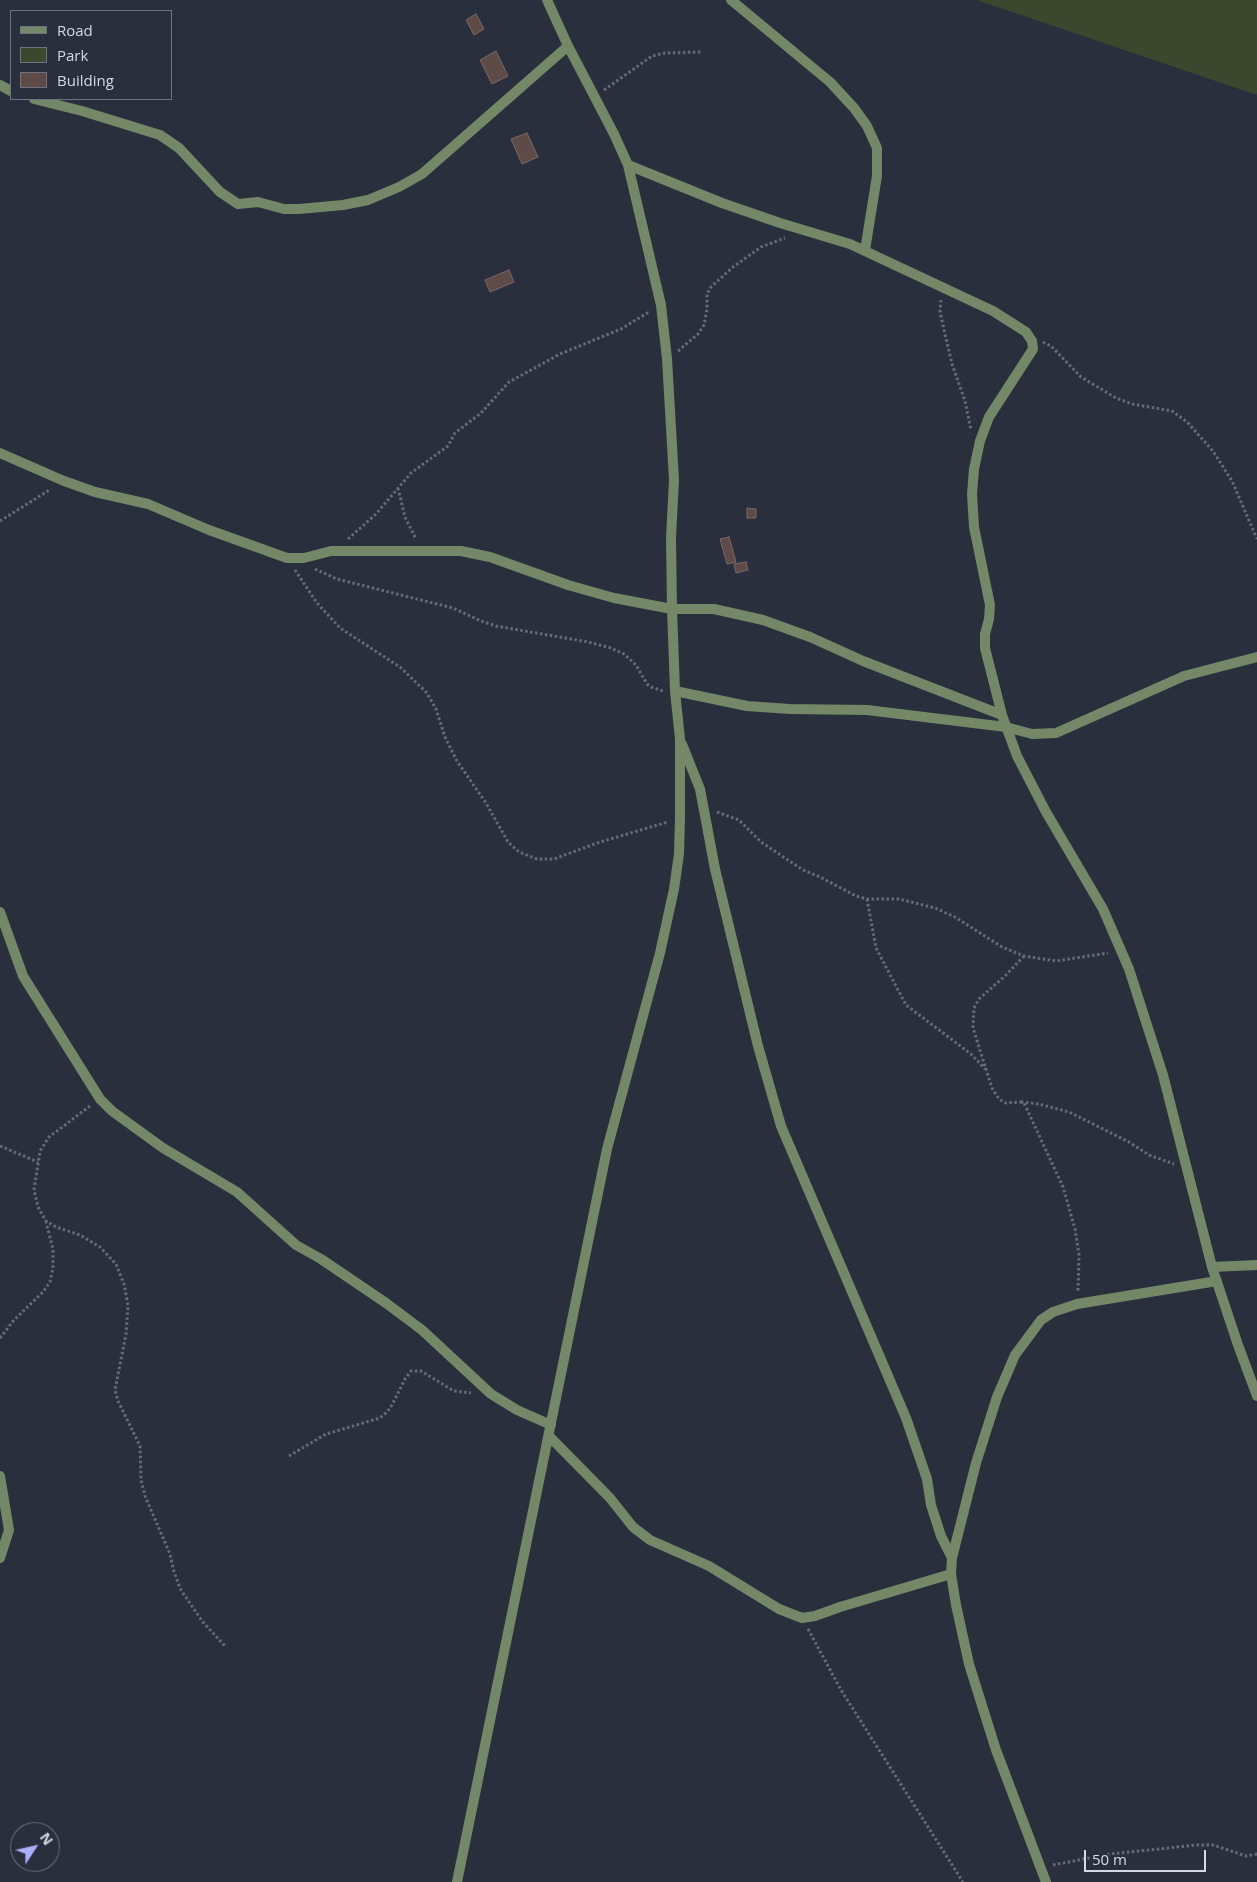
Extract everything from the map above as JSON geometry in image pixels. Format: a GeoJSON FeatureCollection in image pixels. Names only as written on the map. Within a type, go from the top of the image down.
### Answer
{"type":"FeatureCollection","features":[{"type":"Feature","properties":{"kind":"street"},"geometry":{"type":"LineString","coordinates":[[456,1882],[607,1149],[662,944],[679,854],[680,739],[675,691],[671,538],[674,480],[667,359],[661,305],[628,165],[547,0]]}},
{"type":"Feature","properties":{"kind":"street"},"geometry":{"type":"LineString","coordinates":[[731,0],[830,82],[854,108],[867,126],[877,148],[877,176],[865,250]]}},
{"type":"Feature","properties":{"kind":"street"},"geometry":{"type":"LineString","coordinates":[[38,100],[160,135],[179,148],[220,192],[238,204],[258,202],[284,209],[343,205],[368,200],[399,187],[422,174],[568,46]]}},
{"type":"Feature","properties":{"kind":"street"},"geometry":{"type":"LineString","coordinates":[[628,165],[700,195],[803,230],[834,238],[865,250],[993,311],[1026,332],[1032,341],[1033,349],[989,418],[980,441],[977,457],[972,494],[974,527],[990,605],[989,620],[985,634],[985,648],[1002,715],[1017,756],[1046,812],[1104,909],[1129,969],[1164,1075],[1212,1266],[1257,1396]]}},
{"type":"Feature","properties":{"kind":"street"},"geometry":{"type":"LineString","coordinates":[[0,453],[64,481],[95,492],[148,504],[210,530],[286,558],[304,558],[331,551],[461,551],[490,557],[568,586],[614,598],[672,609],[714,609],[763,620],[810,637],[863,661],[1002,715]]}},
{"type":"Feature","properties":{"kind":"street"},"geometry":{"type":"LineString","coordinates":[[675,691],[747,706],[790,709],[867,710],[1006,727],[1032,734],[1056,733],[1184,676],[1257,657]]}},
{"type":"Feature","properties":{"kind":"street"},"geometry":{"type":"LineString","coordinates":[[680,739],[700,789],[717,878],[758,1046],[781,1126],[906,1418],[924,1471],[931,1505],[941,1536],[952,1558]]}},
{"type":"Feature","properties":{"kind":"street"},"geometry":{"type":"LineString","coordinates":[[0,912],[23,976],[100,1099],[112,1111],[164,1148],[236,1192],[296,1245],[386,1303],[422,1330],[491,1394],[516,1410],[551,1425]]}},
{"type":"Feature","properties":{"kind":"street"},"geometry":{"type":"LineString","coordinates":[[1212,1266],[1257,1265]]}},
{"type":"Feature","properties":{"kind":"street"},"geometry":{"type":"LineString","coordinates":[[1046,1882],[996,1750],[969,1664],[956,1605],[951,1574],[952,1558],[976,1463],[997,1397],[1015,1355],[1041,1320],[1053,1312],[1077,1304],[1217,1281]]}},
{"type":"Feature","properties":{"kind":"street"},"geometry":{"type":"LineString","coordinates":[[549,1436],[610,1498],[633,1527],[650,1540],[709,1566],[779,1609],[802,1618],[815,1616],[951,1574]]}},
{"type":"Feature","properties":{"kind":"street"},"geometry":{"type":"LineString","coordinates":[[0,1476],[9,1530],[0,1558]]}},
{"type":"Feature","properties":{"kind":"path"},"geometry":{"type":"LineString","coordinates":[[595,96],[652,56],[665,53],[701,52]]}},
{"type":"Feature","properties":{"kind":"path"},"geometry":{"type":"LineString","coordinates":[[667,359],[698,334],[704,325],[707,294],[718,280],[761,247],[803,230]]}},
{"type":"Feature","properties":{"kind":"path"},"geometry":{"type":"LineString","coordinates":[[944,287],[940,312],[952,364],[965,401],[977,457]]}},
{"type":"Feature","properties":{"kind":"path"},"geometry":{"type":"LineString","coordinates":[[331,551],[364,526],[411,473],[448,446],[455,433],[480,414],[509,382],[560,354],[621,329],[661,305]]}},
{"type":"Feature","properties":{"kind":"path"},"geometry":{"type":"LineString","coordinates":[[1032,341],[1041,341],[1051,346],[1081,377],[1116,398],[1132,404],[1172,412],[1188,422],[1212,451],[1232,481],[1257,539]]}},
{"type":"Feature","properties":{"kind":"path"},"geometry":{"type":"LineString","coordinates":[[0,521],[64,481]]}},
{"type":"Feature","properties":{"kind":"path"},"geometry":{"type":"LineString","coordinates":[[398,488],[405,517],[423,551]]}},
{"type":"Feature","properties":{"kind":"path"},"geometry":{"type":"LineString","coordinates":[[286,558],[317,603],[340,628],[400,667],[427,694],[436,710],[445,737],[458,761],[486,803],[508,842],[519,852],[537,859],[554,859],[600,842],[680,818]]}},
{"type":"Feature","properties":{"kind":"path"},"geometry":{"type":"LineString","coordinates":[[304,558],[312,567],[337,579],[453,608],[496,626],[588,642],[611,648],[624,654],[636,665],[647,684],[651,687],[675,691]]}},
{"type":"Feature","properties":{"kind":"path"},"geometry":{"type":"LineString","coordinates":[[705,812],[718,812],[739,820],[761,842],[803,870],[820,876],[856,896],[899,899],[935,908],[955,917],[1002,947],[1024,956],[1056,961],[1095,954],[1121,952]]}},
{"type":"Feature","properties":{"kind":"path"},"geometry":{"type":"LineString","coordinates":[[867,898],[876,948],[906,1005],[971,1054],[988,1072]]}},
{"type":"Feature","properties":{"kind":"path"},"geometry":{"type":"LineString","coordinates":[[1024,956],[984,994],[974,1008],[973,1028],[992,1088],[999,1099],[1006,1103],[1039,1104],[1069,1112],[1129,1142],[1149,1155],[1187,1167]]}},
{"type":"Feature","properties":{"kind":"path"},"geometry":{"type":"LineString","coordinates":[[0,1338],[14,1320],[43,1292],[50,1282],[53,1268],[53,1249],[46,1221],[38,1207],[34,1190],[40,1151],[49,1137],[100,1099]]}},
{"type":"Feature","properties":{"kind":"path"},"geometry":{"type":"LineString","coordinates":[[1021,1102],[1032,1117],[1053,1163],[1063,1187],[1075,1229],[1079,1255],[1077,1304]]}},
{"type":"Feature","properties":{"kind":"path"},"geometry":{"type":"LineString","coordinates":[[0,1146],[17,1155],[38,1162]]}},
{"type":"Feature","properties":{"kind":"path"},"geometry":{"type":"LineString","coordinates":[[46,1221],[56,1227],[80,1235],[100,1247],[116,1264],[124,1284],[128,1305],[126,1334],[115,1390],[118,1401],[140,1446],[141,1480],[145,1496],[170,1554],[181,1590],[202,1621],[225,1646]]}},
{"type":"Feature","properties":{"kind":"path"},"geometry":{"type":"LineString","coordinates":[[289,1456],[326,1434],[380,1418],[392,1405],[411,1371],[421,1371],[454,1391],[491,1394]]}},
{"type":"Feature","properties":{"kind":"path"},"geometry":{"type":"LineString","coordinates":[[802,1618],[841,1690],[963,1882]]}},
{"type":"Feature","properties":{"kind":"path"},"geometry":{"type":"LineString","coordinates":[[1040,1867],[1110,1854],[1198,1845],[1213,1845],[1246,1856],[1257,1854]]}},
{"type":"Feature","properties":{"kind":"green space"},"geometry":{"type":"Polygon","coordinates":[[[977,0],[1257,0],[1257,95],[977,0]]]}},
{"type":"Feature","properties":{"kind":"building"},"geometry":{"type":"Polygon","coordinates":[[[476,14],[484,29],[474,35],[466,20],[476,14]]]}},
{"type":"Feature","properties":{"kind":"building"},"geometry":{"type":"Polygon","coordinates":[[[496,51],[508,76],[492,84],[480,60],[496,51]]]}},
{"type":"Feature","properties":{"kind":"building"},"geometry":{"type":"Polygon","coordinates":[[[527,133],[538,157],[522,164],[511,139],[527,133]]]}},
{"type":"Feature","properties":{"kind":"building"},"geometry":{"type":"Polygon","coordinates":[[[509,270],[514,282],[490,292],[485,280],[509,270]]]}},
{"type":"Feature","properties":{"kind":"building"},"geometry":{"type":"Polygon","coordinates":[[[747,508],[756,509],[756,518],[747,518],[747,508]]]}},
{"type":"Feature","properties":{"kind":"building"},"geometry":{"type":"Polygon","coordinates":[[[729,537],[736,562],[727,564],[720,539],[729,537]]]}},
{"type":"Feature","properties":{"kind":"building"},"geometry":{"type":"Polygon","coordinates":[[[746,562],[748,570],[736,573],[734,564],[746,562]]]}}]}
